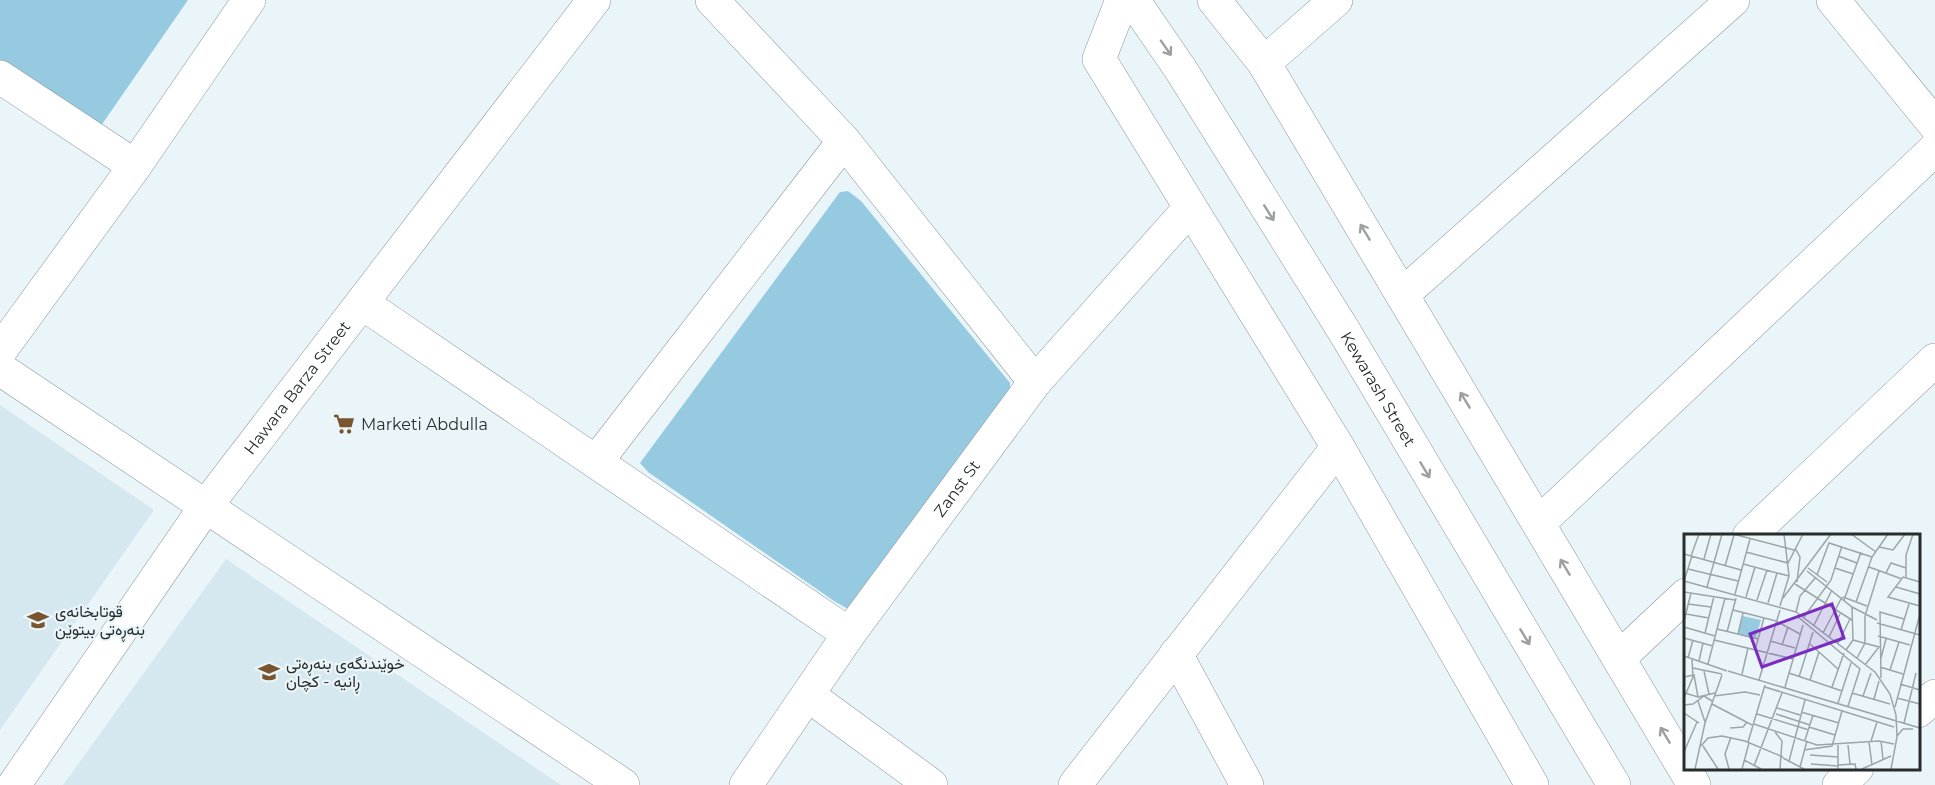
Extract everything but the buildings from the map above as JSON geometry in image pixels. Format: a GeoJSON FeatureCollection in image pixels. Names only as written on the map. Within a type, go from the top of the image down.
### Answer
{"type":"FeatureCollection","features":[{"type":"Feature","properties":{"kind":"street"},"geometry":{"type":"LineString","coordinates":[[0,351],[135,166],[249,0]]}},
{"type":"Feature","properties":{"kind":"street","name":"Hawara Barza Street"},"geometry":{"type":"LineString","coordinates":[[14,785],[206,506],[594,0]]}},
{"type":"Feature","properties":{"kind":"street"},"geometry":{"type":"LineString","coordinates":[[712,0],[844,141],[1035,382]]}},
{"type":"Feature","properties":{"kind":"street"},"geometry":{"type":"LineString","coordinates":[[1122,0],[1099,59],[1338,447],[1532,785]]}},
{"type":"Feature","properties":{"kind":"street","name":"Kewarash Street"},"geometry":{"type":"LineString","coordinates":[[1132,0],[1181,70],[1344,331],[1614,785]]}},
{"type":"Feature","properties":{"kind":"street"},"geometry":{"type":"LineString","coordinates":[[1214,0],[1263,63],[1684,767]]}},
{"type":"Feature","properties":{"kind":"street"},"geometry":{"type":"LineString","coordinates":[[1263,63],[1336,0]]}},
{"type":"Feature","properties":{"kind":"street"},"geometry":{"type":"LineString","coordinates":[[1402,295],[1733,0]]}},
{"type":"Feature","properties":{"kind":"street"},"geometry":{"type":"LineString","coordinates":[[1833,0],[1935,125]]}},
{"type":"Feature","properties":{"kind":"street"},"geometry":{"type":"LineString","coordinates":[[0,77],[135,166]]}},
{"type":"Feature","properties":{"kind":"street"},"geometry":{"type":"LineString","coordinates":[[596,462],[844,141]]}},
{"type":"Feature","properties":{"kind":"street"},"geometry":{"type":"LineString","coordinates":[[1539,523],[1935,149]]}},
{"type":"Feature","properties":{"kind":"street","name":"Zanst St"},"geometry":{"type":"LineString","coordinates":[[746,785],[849,634],[1035,382],[1190,208]]}},
{"type":"Feature","properties":{"kind":"street"},"geometry":{"type":"LineString","coordinates":[[362,303],[849,634]]}},
{"type":"Feature","properties":{"kind":"street"},"geometry":{"type":"LineString","coordinates":[[1751,534],[1935,360]]}},
{"type":"Feature","properties":{"kind":"street"},"geometry":{"type":"LineString","coordinates":[[0,369],[623,785]]}},
{"type":"Feature","properties":{"kind":"street"},"geometry":{"type":"LineString","coordinates":[[1075,785],[1338,447]]}},
{"type":"Feature","properties":{"kind":"street"},"geometry":{"type":"LineString","coordinates":[[1619,658],[1684,597]]}},
{"type":"Feature","properties":{"kind":"street"},"geometry":{"type":"LineString","coordinates":[[1176,654],[1247,785]]}},
{"type":"Feature","properties":{"kind":"street"},"geometry":{"type":"LineString","coordinates":[[808,695],[931,785]]}},
{"type":"Feature","properties":{"kind":"street"},"geometry":{"type":"LineString","coordinates":[[1920,709],[1935,696]]}},
{"type":"Feature","properties":{"kind":"street"},"geometry":{"type":"LineString","coordinates":[[1686,770],[1695,785]]}},
{"type":"Feature","properties":{"kind":"street"},"geometry":{"type":"LineString","coordinates":[[1839,785],[1855,770]]}},
{"type":"Feature","properties":{"kind":"shaded area"},"geometry":{"type":"Polygon","coordinates":[[[0,0],[188,0],[98,130],[0,63],[0,0]]]}},
{"type":"Feature","properties":{"kind":"shaded area"},"geometry":{"type":"Polygon","coordinates":[[[848,191],[861,201],[1010,383],[1010,391],[848,609],[648,472],[640,463],[840,192],[848,191]]]}},
{"type":"Feature","properties":{"kind":"shaded area","name":"قوتابخانەی بنەڕەتی بیتوێن"},"geometry":{"type":"Polygon","coordinates":[[[0,405],[154,510],[0,730],[0,405]]]}},
{"type":"Feature","properties":{"kind":"shaded area","name":"خوێندنگەی بنەڕەتی ڕانیە - کچان"},"geometry":{"type":"Polygon","coordinates":[[[226,559],[561,785],[63,785],[226,559]]]}},
{"type":"Feature","properties":{"kind":"place","name":"Marketi Abdulla"},"geometry":{"type":"Point","coordinates":[344,424]}},
{"type":"Feature","properties":{"kind":"place","name":"قوتابخانەی بنەڕەتی بیتوێن"},"geometry":{"type":"Point","coordinates":[38,620]}},
{"type":"Feature","properties":{"kind":"place","name":"خوێندنگەی بنەڕەتی ڕانیە - کچان"},"geometry":{"type":"Point","coordinates":[269,672]}}]}
